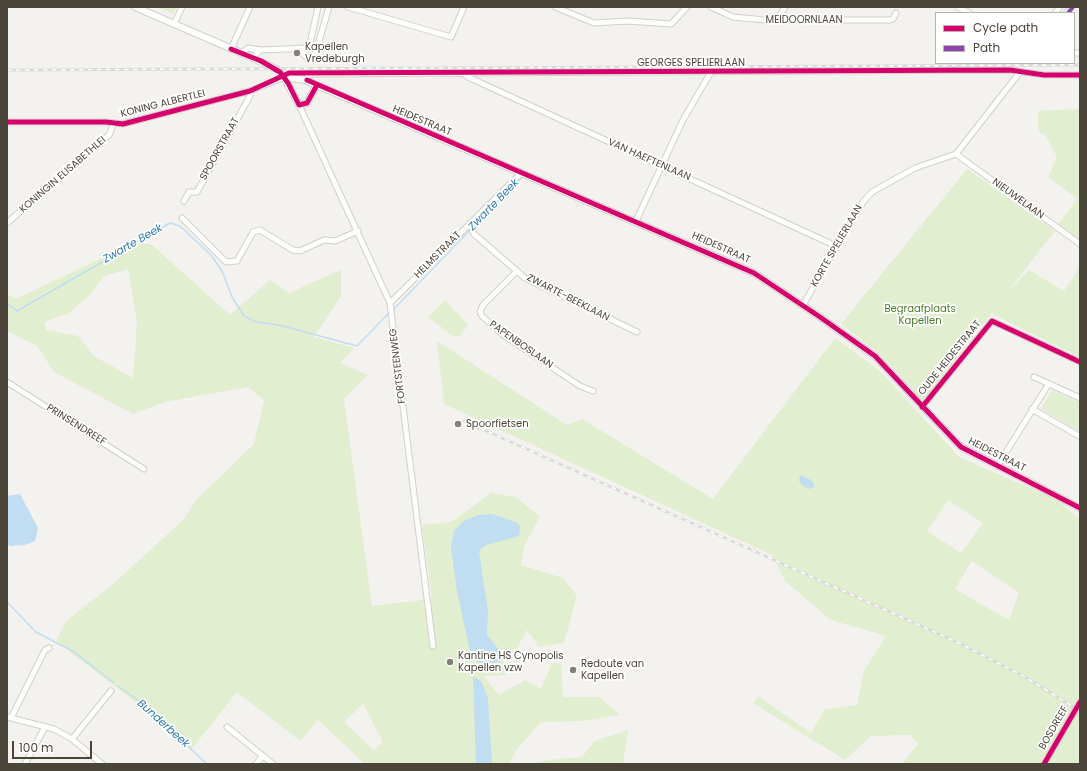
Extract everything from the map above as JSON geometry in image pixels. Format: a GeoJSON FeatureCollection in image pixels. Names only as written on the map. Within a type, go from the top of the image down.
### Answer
{"type":"FeatureCollection","features":[{"type":"Feature","properties":{"kind":"street"},"geometry":{"type":"LineString","coordinates":[[135,7],[253,58],[278,70],[284,77]]}},
{"type":"Feature","properties":{"kind":"street"},"geometry":{"type":"LineString","coordinates":[[174,24],[182,7]]}},
{"type":"Feature","properties":{"kind":"street"},"geometry":{"type":"LineString","coordinates":[[231,48],[250,7]]}},
{"type":"Feature","properties":{"kind":"street"},"geometry":{"type":"LineString","coordinates":[[309,48],[318,7]]}},
{"type":"Feature","properties":{"kind":"street"},"geometry":{"type":"LineString","coordinates":[[298,48],[306,56],[313,57],[318,51],[318,44],[329,7]]}},
{"type":"Feature","properties":{"kind":"street"},"geometry":{"type":"LineString","coordinates":[[348,7],[451,37],[464,7]]}},
{"type":"Feature","properties":{"kind":"street"},"geometry":{"type":"LineString","coordinates":[[555,7],[594,23],[627,21],[671,24],[687,7]]}},
{"type":"Feature","properties":{"kind":"street","name":"MEIDOORNLAAN"},"geometry":{"type":"LineString","coordinates":[[711,7],[733,17],[777,20],[889,20],[893,19],[896,13]]}},
{"type":"Feature","properties":{"kind":"street"},"geometry":{"type":"LineString","coordinates":[[777,20],[784,7]]}},
{"type":"Feature","properties":{"kind":"street"},"geometry":{"type":"LineString","coordinates":[[958,7],[967,12]]}},
{"type":"Feature","properties":{"kind":"street"},"geometry":{"type":"LineString","coordinates":[[241,53],[248,48],[260,50],[309,48],[318,44]]}},
{"type":"Feature","properties":{"kind":"street"},"geometry":{"type":"LineString","coordinates":[[253,58],[260,50]]}},
{"type":"Feature","properties":{"kind":"street","name":"GEORGES SPELIERLAAN"},"geometry":{"type":"LineString","coordinates":[[307,80],[309,74],[462,73],[1010,70],[1044,75],[1080,75]]}},
{"type":"Feature","properties":{"kind":"street"},"geometry":{"type":"LineString","coordinates":[[636,221],[683,120],[711,72]]}},
{"type":"Feature","properties":{"kind":"street"},"geometry":{"type":"LineString","coordinates":[[956,154],[1020,72]]}},
{"type":"Feature","properties":{"kind":"street","name":"VAN HAEFTENLAAN"},"geometry":{"type":"LineString","coordinates":[[462,73],[836,246]]}},
{"type":"Feature","properties":{"kind":"street","name":"HEIDESTRAAT"},"geometry":{"type":"LineString","coordinates":[[250,91],[284,77],[307,80],[740,266],[771,283],[875,356],[922,408],[961,447],[1080,508]]}},
{"type":"Feature","properties":{"kind":"street","name":"FORTSTEENWEG"},"geometry":{"type":"LineString","coordinates":[[284,77],[299,105],[390,303],[433,646]]}},
{"type":"Feature","properties":{"kind":"street"},"geometry":{"type":"LineString","coordinates":[[299,105],[307,103],[316,85]]}},
{"type":"Feature","properties":{"kind":"street","name":"KONING ALBERTLEI"},"geometry":{"type":"LineString","coordinates":[[7,122],[106,122],[123,124],[250,91]]}},
{"type":"Feature","properties":{"kind":"street","name":"SPOORSTRAAT"},"geometry":{"type":"LineString","coordinates":[[184,200],[189,192],[197,192],[250,96],[250,91]]}},
{"type":"Feature","properties":{"kind":"street","name":"KONINGIN ELISABETHLEI"},"geometry":{"type":"LineString","coordinates":[[7,223],[109,135],[114,123]]}},
{"type":"Feature","properties":{"kind":"street","name":"NIEUWELAAN"},"geometry":{"type":"LineString","coordinates":[[956,154],[1080,244]]}},
{"type":"Feature","properties":{"kind":"street","name":"KORTE SPELIERLAAN"},"geometry":{"type":"LineString","coordinates":[[803,305],[862,202],[872,192],[916,168],[956,154]]}},
{"type":"Feature","properties":{"kind":"street","name":"HELMSTRAAT"},"geometry":{"type":"LineString","coordinates":[[390,303],[521,173]]}},
{"type":"Feature","properties":{"kind":"street"},"geometry":{"type":"LineString","coordinates":[[182,218],[226,262],[237,261],[253,232],[260,230],[293,250],[300,251],[324,240],[336,241],[358,231]]}},
{"type":"Feature","properties":{"kind":"street","name":"ZWARTE-BEEKLAAN"},"geometry":{"type":"LineString","coordinates":[[470,223],[474,234],[525,278],[637,332]]}},
{"type":"Feature","properties":{"kind":"street","name":"PAPENBOSLAAN"},"geometry":{"type":"LineString","coordinates":[[517,271],[483,306],[480,312],[482,316],[502,334],[580,386],[593,391]]}},
{"type":"Feature","properties":{"kind":"street","name":"OUDE HEIDESTRAAT"},"geometry":{"type":"LineString","coordinates":[[922,408],[992,321],[1080,362]]}},
{"type":"Feature","properties":{"kind":"street"},"geometry":{"type":"LineString","coordinates":[[1034,378],[1080,398]]}},
{"type":"Feature","properties":{"kind":"street","name":"PRINSENDREEF"},"geometry":{"type":"LineString","coordinates":[[7,382],[144,469]]}},
{"type":"Feature","properties":{"kind":"street"},"geometry":{"type":"LineString","coordinates":[[998,465],[1048,385]]}},
{"type":"Feature","properties":{"kind":"street"},"geometry":{"type":"LineString","coordinates":[[1032,409],[1079,436]]}},
{"type":"Feature","properties":{"kind":"street"},"geometry":{"type":"LineString","coordinates":[[49,648],[45,650],[9,717],[45,727],[72,739],[102,764]]}},
{"type":"Feature","properties":{"kind":"street"},"geometry":{"type":"LineString","coordinates":[[72,739],[110,691]]}},
{"type":"Feature","properties":{"kind":"street","name":"BOSDREEF"},"geometry":{"type":"LineString","coordinates":[[1044,764],[1080,702]]}},
{"type":"Feature","properties":{"kind":"street"},"geometry":{"type":"LineString","coordinates":[[26,764],[45,727]]}},
{"type":"Feature","properties":{"kind":"street"},"geometry":{"type":"LineString","coordinates":[[227,727],[273,764]]}},
{"type":"Feature","properties":{"kind":"street"},"geometry":{"type":"LineString","coordinates":[[256,764],[263,756]]}},
{"type":"Feature","properties":{"kind":"green space"},"geometry":{"type":"Polygon","coordinates":[[[157,7],[176,7],[173,14],[157,7]]]}},
{"type":"Feature","properties":{"kind":"green space"},"geometry":{"type":"Polygon","coordinates":[[[1080,109],[1080,246],[1057,226],[1077,199],[1048,177],[1057,157],[1046,136],[1038,131],[1038,111],[1080,109]]]}},
{"type":"Feature","properties":{"kind":"green space","name":"Begraafplaats Kapellen"},"geometry":{"type":"Polygon","coordinates":[[[967,169],[1055,231],[1009,290],[1029,270],[1064,291],[1080,267],[1080,357],[992,313],[923,401],[879,353],[841,324],[967,169]]]}},
{"type":"Feature","properties":{"kind":"green space"},"geometry":{"type":"Polygon","coordinates":[[[131,244],[151,244],[230,315],[270,280],[289,293],[341,270],[341,296],[314,337],[354,348],[340,363],[368,375],[344,399],[372,606],[432,599],[422,525],[451,522],[491,493],[516,497],[540,517],[525,544],[521,565],[563,578],[577,596],[564,643],[539,647],[527,630],[516,650],[504,651],[505,675],[484,676],[499,695],[525,680],[541,689],[552,663],[561,663],[563,697],[599,697],[620,715],[583,721],[541,722],[517,749],[509,764],[365,764],[318,720],[300,741],[237,692],[191,750],[139,705],[56,641],[66,621],[111,586],[184,519],[196,500],[254,444],[264,400],[248,387],[165,402],[133,414],[54,372],[37,346],[7,331],[7,294],[16,299],[131,244]],[[128,269],[104,276],[90,295],[69,313],[45,322],[46,330],[78,336],[94,356],[133,378],[137,323],[128,269]],[[363,704],[344,722],[374,750],[383,742],[363,704]]]}},
{"type":"Feature","properties":{"kind":"green space"},"geometry":{"type":"Polygon","coordinates":[[[445,300],[468,325],[460,336],[453,336],[428,317],[445,300]]]}},
{"type":"Feature","properties":{"kind":"green space"},"geometry":{"type":"Polygon","coordinates":[[[835,338],[880,371],[959,457],[1055,499],[1080,519],[1080,764],[902,764],[918,744],[910,735],[871,736],[845,760],[753,703],[758,696],[811,733],[825,709],[857,705],[864,671],[886,636],[831,620],[785,581],[772,555],[444,404],[437,341],[567,425],[582,419],[713,499],[835,338]],[[948,500],[927,531],[961,553],[983,523],[948,500]],[[972,561],[955,589],[1009,620],[1019,593],[972,561]]]}},
{"type":"Feature","properties":{"kind":"green space"},"geometry":{"type":"Polygon","coordinates":[[[1052,390],[1080,403],[1080,432],[1041,409],[1052,390]]]}},
{"type":"Feature","properties":{"kind":"green space"},"geometry":{"type":"Polygon","coordinates":[[[628,730],[623,764],[529,764],[549,760],[582,757],[595,741],[628,730]]]}},
{"type":"Feature","properties":{"kind":"water"},"geometry":{"type":"Polygon","coordinates":[[[800,475],[811,480],[815,486],[810,489],[803,486],[799,481],[800,475]]]}},
{"type":"Feature","properties":{"kind":"water"},"geometry":{"type":"Polygon","coordinates":[[[20,494],[38,528],[35,541],[25,545],[10,546],[7,544],[7,496],[20,494]]]}},
{"type":"Feature","properties":{"kind":"water"},"geometry":{"type":"Polygon","coordinates":[[[492,514],[518,523],[520,527],[519,536],[486,545],[479,551],[488,612],[487,635],[500,651],[502,661],[487,665],[472,660],[457,591],[451,547],[454,531],[464,521],[478,515],[492,514]]]}},
{"type":"Feature","properties":{"kind":"water"},"geometry":{"type":"Polygon","coordinates":[[[473,676],[482,682],[488,699],[492,764],[476,764],[473,676]]]}},
{"type":"Feature","properties":{"kind":"waterway"},"geometry":{"type":"LineString","coordinates":[[1063,12],[1068,7]]}},
{"type":"Feature","properties":{"kind":"waterway","name":"Zwarte Beek"},"geometry":{"type":"LineString","coordinates":[[473,227],[523,176]]}},
{"type":"Feature","properties":{"kind":"waterway","name":"Zwarte Beek"},"geometry":{"type":"LineString","coordinates":[[7,304],[17,311],[170,223],[180,226],[211,255],[222,271],[232,297],[244,316],[256,322],[279,325],[357,346],[389,313]]}},
{"type":"Feature","properties":{"kind":"waterway","name":"Zwarte Beek"},"geometry":{"type":"LineString","coordinates":[[392,311],[470,230]]}},
{"type":"Feature","properties":{"kind":"waterway","name":"Zwarte Beek"},"geometry":{"type":"LineString","coordinates":[[809,313],[874,359]]}},
{"type":"Feature","properties":{"kind":"waterway","name":"Zwarte Beek"},"geometry":{"type":"LineString","coordinates":[[897,384],[940,429]]}},
{"type":"Feature","properties":{"kind":"waterway","name":"Bunderbeek"},"geometry":{"type":"LineString","coordinates":[[7,602],[36,632],[74,652],[114,683]]}},
{"type":"Feature","properties":{"kind":"waterway","name":"Bunderbeek"},"geometry":{"type":"LineString","coordinates":[[118,686],[139,701],[207,764]]}},
{"type":"Feature","properties":{"kind":"railway"},"geometry":{"type":"LineString","coordinates":[[7,70],[1080,65]]}},
{"type":"Feature","properties":{"kind":"railway"},"geometry":{"type":"LineString","coordinates":[[464,421],[957,642],[1025,677],[1080,711]]}},
{"type":"Feature","properties":{"kind":"marked path"},"geometry":{"type":"LineString","coordinates":[[1069,12],[1073,7]]}},
{"type":"Feature","properties":{"kind":"cycle path"},"geometry":{"type":"LineString","coordinates":[[231,49],[261,61],[280,72],[288,83],[299,105],[307,103],[317,85]]}},
{"type":"Feature","properties":{"kind":"cycle path"},"geometry":{"type":"LineString","coordinates":[[7,122],[106,122],[123,124],[250,91],[289,73],[1010,70],[1044,75],[1080,75]]}},
{"type":"Feature","properties":{"kind":"cycle path"},"geometry":{"type":"LineString","coordinates":[[307,80],[754,273],[875,356],[961,447],[1080,508]]}},
{"type":"Feature","properties":{"kind":"cycle path"},"geometry":{"type":"LineString","coordinates":[[922,407],[992,321],[1080,362]]}},
{"type":"Feature","properties":{"kind":"cycle path"},"geometry":{"type":"LineString","coordinates":[[1044,764],[1080,702]]}},
{"type":"Feature","properties":{"kind":"place","name":"Kapellen Vredeburgh"},"geometry":{"type":"Point","coordinates":[297,53]}},
{"type":"Feature","properties":{"kind":"place","name":"Spoorfietsen"},"geometry":{"type":"Point","coordinates":[458,424]}},
{"type":"Feature","properties":{"kind":"place","name":"Kantine HS Cynopolis Kapellen vzw"},"geometry":{"type":"Point","coordinates":[450,662]}},
{"type":"Feature","properties":{"kind":"place","name":"Redoute van Kapellen"},"geometry":{"type":"Point","coordinates":[573,670]}}]}
